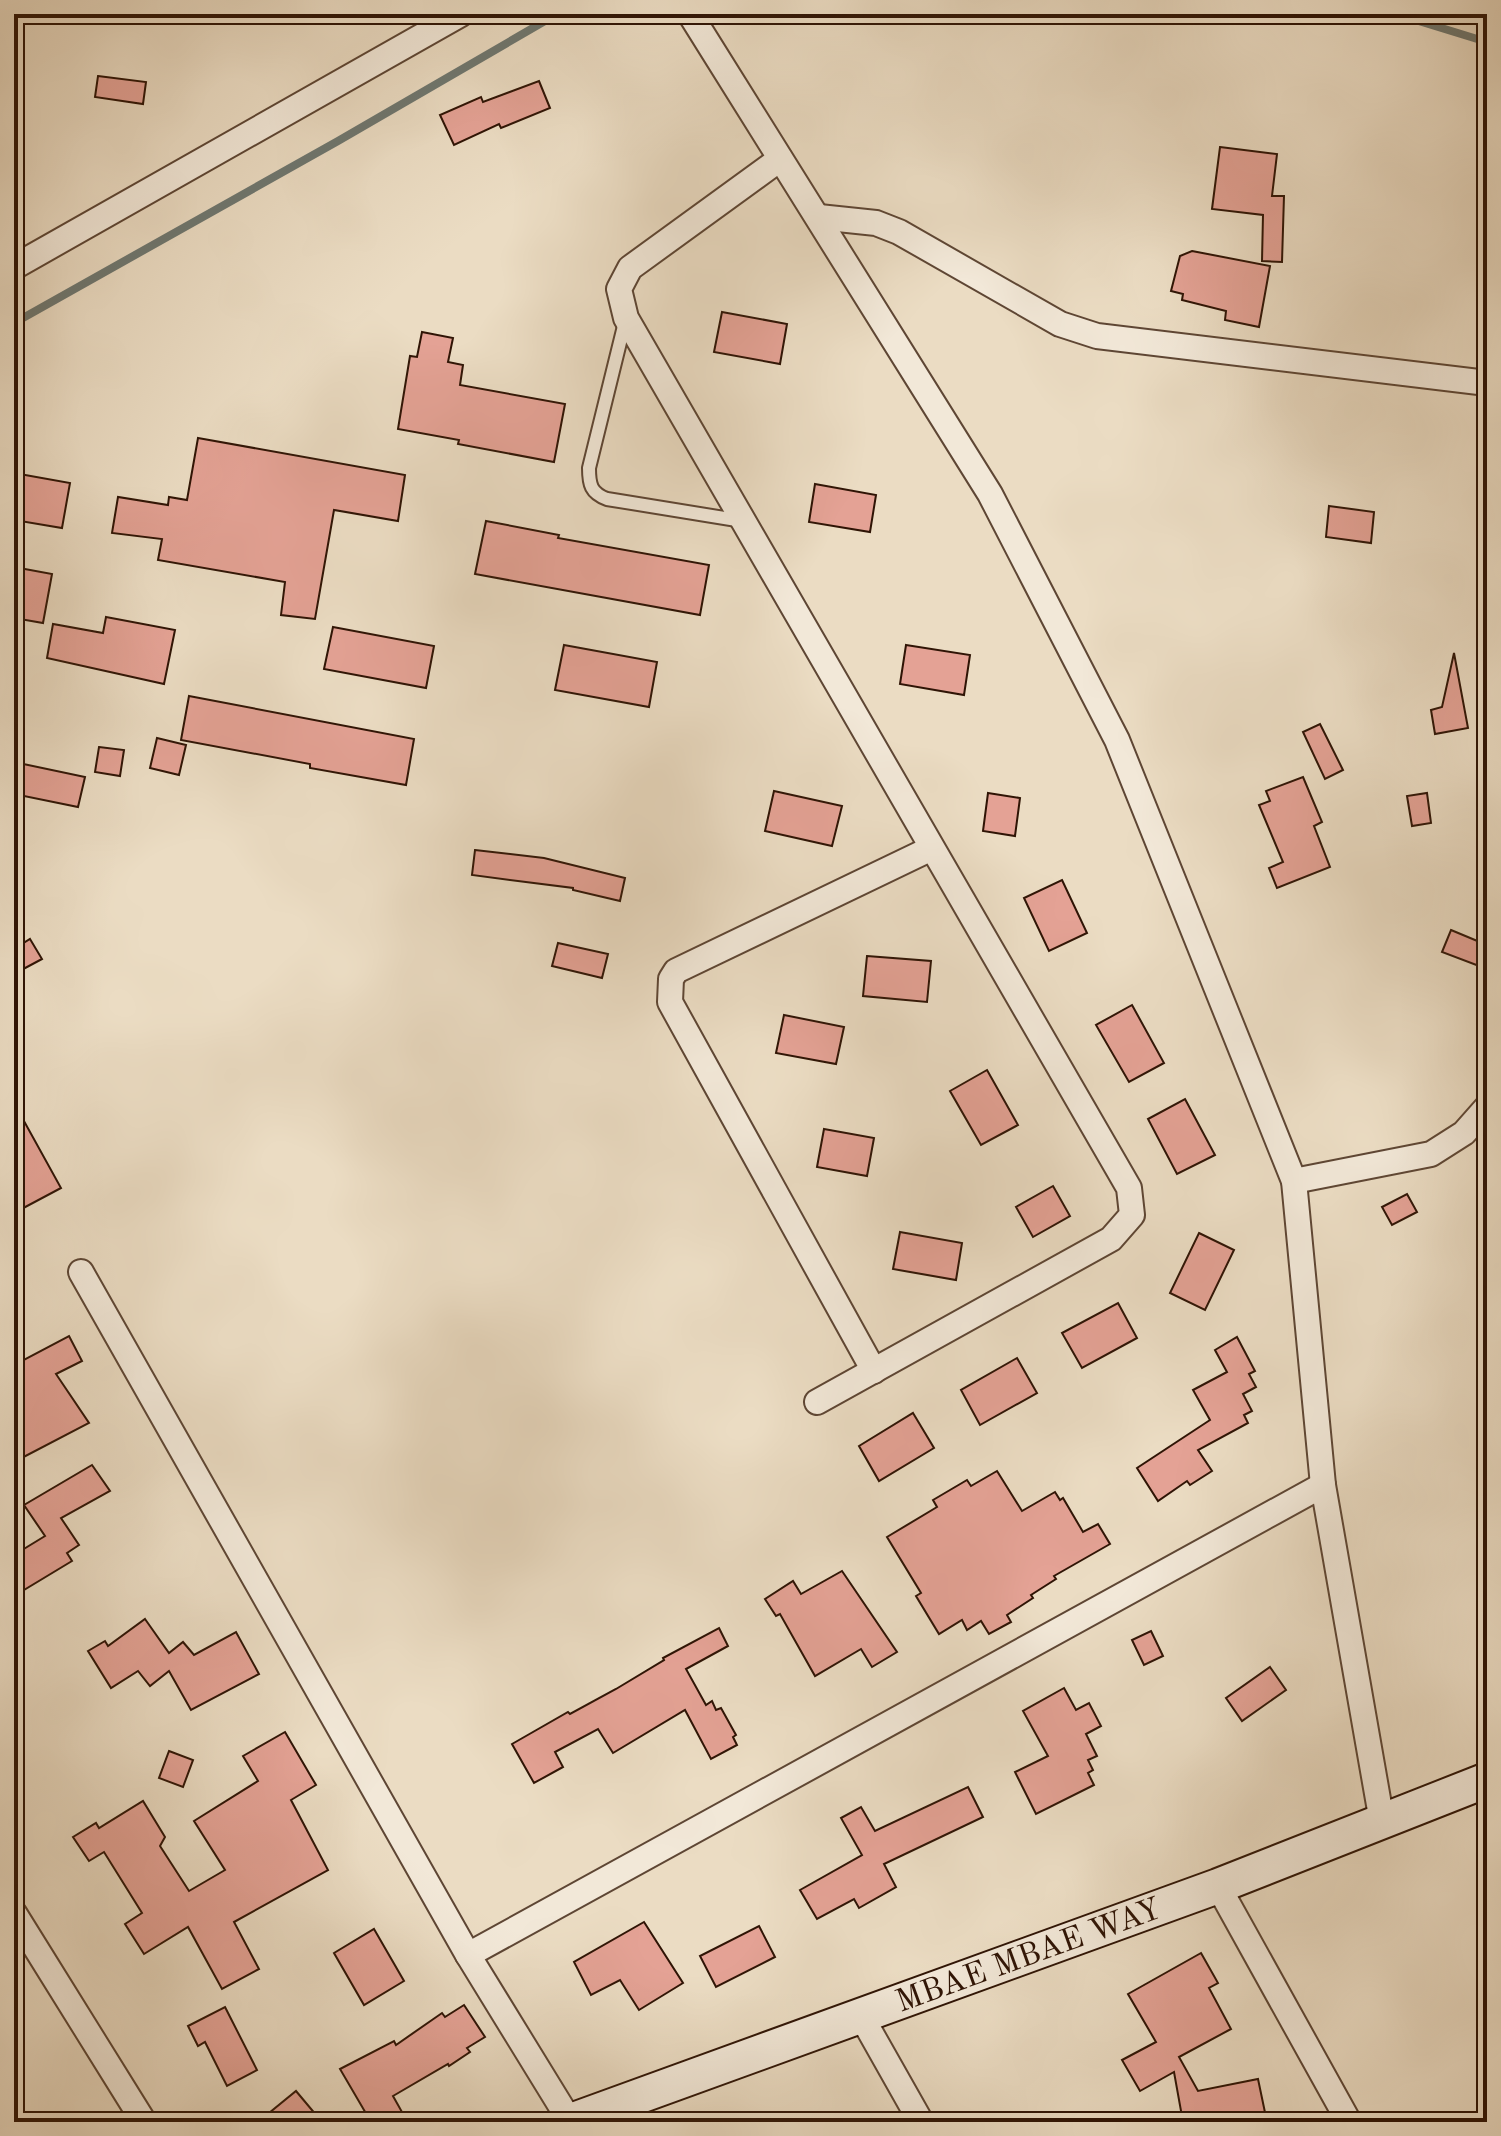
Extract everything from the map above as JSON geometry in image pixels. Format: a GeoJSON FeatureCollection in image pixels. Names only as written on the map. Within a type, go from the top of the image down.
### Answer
{"type":"FeatureCollection","features":[{"type":"Feature","properties":{"kind":"street"},"geometry":{"type":"LineString","coordinates":[[14,267],[461,14]]}},
{"type":"Feature","properties":{"kind":"street"},"geometry":{"type":"LineString","coordinates":[[690,14],[990,494],[1117,740],[1294,1181],[1323,1485],[1382,1822]]}},
{"type":"Feature","properties":{"kind":"street"},"geometry":{"type":"LineString","coordinates":[[780,159],[630,268],[619,289],[626,318],[930,849],[1129,1188],[1132,1215],[1111,1239],[817,1402]]}},
{"type":"Feature","properties":{"kind":"street"},"geometry":{"type":"LineString","coordinates":[[819,217],[876,223],[899,232],[1060,324],[1097,336],[1487,383]]}},
{"type":"Feature","properties":{"kind":"street"},"geometry":{"type":"LineString","coordinates":[[874,1371],[670,1002],[671,979],[676,971],[930,849]]}},
{"type":"Feature","properties":{"kind":"street"},"geometry":{"type":"LineString","coordinates":[[1294,1181],[1431,1154],[1464,1133],[1487,1107]]}},
{"type":"Feature","properties":{"kind":"street"},"geometry":{"type":"LineString","coordinates":[[81,1272],[468,1955],[569,2122]]}},
{"type":"Feature","properties":{"kind":"street"},"geometry":{"type":"LineString","coordinates":[[468,1955],[1323,1485]]}},
{"type":"Feature","properties":{"kind":"street","name":"MBAE MBAE WAY"},"geometry":{"type":"LineString","coordinates":[[569,2122],[1218,1886],[1487,1780]]}},
{"type":"Feature","properties":{"kind":"street"},"geometry":{"type":"LineString","coordinates":[[1218,1886],[1349,2122]]}},
{"type":"Feature","properties":{"kind":"street"},"geometry":{"type":"LineString","coordinates":[[14,1913],[144,2122]]}},
{"type":"Feature","properties":{"kind":"street"},"geometry":{"type":"LineString","coordinates":[[860,2014],[921,2122]]}},
{"type":"Feature","properties":{"kind":"lane"},"geometry":{"type":"LineString","coordinates":[[626,318],[589,468],[589,485],[598,496],[607,499],[743,521]]}},
{"type":"Feature","properties":{"kind":"building"},"geometry":{"type":"Polygon","coordinates":[[[98,76],[146,82],[143,104],[95,97],[98,76]]]}},
{"type":"Feature","properties":{"kind":"building"},"geometry":{"type":"Polygon","coordinates":[[[539,81],[550,108],[501,128],[499,124],[454,145],[440,115],[481,97],[483,102],[539,81]]]}},
{"type":"Feature","properties":{"kind":"building"},"geometry":{"type":"Polygon","coordinates":[[[1220,147],[1277,154],[1272,196],[1284,196],[1282,262],[1262,261],[1263,215],[1212,209],[1220,147]]]}},
{"type":"Feature","properties":{"kind":"building"},"geometry":{"type":"Polygon","coordinates":[[[1192,251],[1270,266],[1259,327],[1225,320],[1226,311],[1182,300],[1183,294],[1171,291],[1180,256],[1192,251]]]}},
{"type":"Feature","properties":{"kind":"building"},"geometry":{"type":"Polygon","coordinates":[[[722,312],[787,324],[780,364],[714,352],[722,312]]]}},
{"type":"Feature","properties":{"kind":"building"},"geometry":{"type":"Polygon","coordinates":[[[422,332],[453,338],[448,362],[463,365],[460,385],[565,404],[554,462],[398,429],[410,356],[417,357],[422,332]]]}},
{"type":"Feature","properties":{"kind":"building"},"geometry":{"type":"Polygon","coordinates":[[[198,438],[405,475],[398,521],[334,510],[315,619],[281,615],[285,582],[158,560],[162,539],[112,533],[118,497],[168,505],[169,497],[187,500],[198,438]]]}},
{"type":"Feature","properties":{"kind":"building"},"geometry":{"type":"Polygon","coordinates":[[[14,473],[70,483],[62,528],[14,520],[14,473]]]}},
{"type":"Feature","properties":{"kind":"building"},"geometry":{"type":"Polygon","coordinates":[[[815,484],[876,495],[870,532],[809,522],[815,484]]]}},
{"type":"Feature","properties":{"kind":"building"},"geometry":{"type":"Polygon","coordinates":[[[1329,506],[1374,512],[1371,543],[1326,537],[1329,506]]]}},
{"type":"Feature","properties":{"kind":"building"},"geometry":{"type":"Polygon","coordinates":[[[486,521],[559,535],[558,538],[709,565],[700,615],[475,574],[486,521]]]}},
{"type":"Feature","properties":{"kind":"building"},"geometry":{"type":"Polygon","coordinates":[[[14,567],[52,574],[43,623],[14,618],[14,567]]]}},
{"type":"Feature","properties":{"kind":"building"},"geometry":{"type":"Polygon","coordinates":[[[106,617],[175,630],[164,684],[47,658],[53,624],[103,633],[106,617]]]}},
{"type":"Feature","properties":{"kind":"building"},"geometry":{"type":"Polygon","coordinates":[[[333,627],[434,646],[426,688],[324,669],[333,627]]]}},
{"type":"Feature","properties":{"kind":"building"},"geometry":{"type":"Polygon","coordinates":[[[564,645],[657,662],[649,707],[555,690],[564,645]]]}},
{"type":"Feature","properties":{"kind":"building"},"geometry":{"type":"Polygon","coordinates":[[[906,645],[970,655],[964,695],[900,684],[906,645]]]}},
{"type":"Feature","properties":{"kind":"building"},"geometry":{"type":"Polygon","coordinates":[[[1454,653],[1468,728],[1435,734],[1431,710],[1442,707],[1454,653]]]}},
{"type":"Feature","properties":{"kind":"building"},"geometry":{"type":"Polygon","coordinates":[[[189,696],[414,739],[406,785],[181,740],[189,696]]]}},
{"type":"Feature","properties":{"kind":"building"},"geometry":{"type":"Polygon","coordinates":[[[1320,724],[1343,770],[1325,779],[1303,732],[1320,724]]]}},
{"type":"Feature","properties":{"kind":"building"},"geometry":{"type":"Polygon","coordinates":[[[157,738],[186,745],[179,775],[150,768],[157,738]]]}},
{"type":"Feature","properties":{"kind":"building"},"geometry":{"type":"Polygon","coordinates":[[[99,747],[124,750],[120,776],[95,772],[99,747]]]}},
{"type":"Feature","properties":{"kind":"building"},"geometry":{"type":"Polygon","coordinates":[[[14,762],[85,777],[78,807],[14,794],[14,762]]]}},
{"type":"Feature","properties":{"kind":"building"},"geometry":{"type":"Polygon","coordinates":[[[1303,777],[1322,822],[1314,826],[1330,867],[1277,888],[1269,868],[1283,862],[1259,805],[1270,801],[1266,791],[1303,777]]]}},
{"type":"Feature","properties":{"kind":"building"},"geometry":{"type":"Polygon","coordinates":[[[774,791],[842,806],[832,846],[765,831],[774,791]]]}},
{"type":"Feature","properties":{"kind":"building"},"geometry":{"type":"Polygon","coordinates":[[[988,793],[1020,798],[1015,836],[983,831],[988,793]]]}},
{"type":"Feature","properties":{"kind":"building"},"geometry":{"type":"Polygon","coordinates":[[[1427,793],[1431,823],[1412,826],[1407,796],[1427,793]]]}},
{"type":"Feature","properties":{"kind":"building"},"geometry":{"type":"Polygon","coordinates":[[[475,850],[544,858],[625,878],[620,901],[573,888],[472,875],[475,850]]]}},
{"type":"Feature","properties":{"kind":"building"},"geometry":{"type":"Polygon","coordinates":[[[1062,880],[1087,933],[1049,951],[1024,898],[1062,880]]]}},
{"type":"Feature","properties":{"kind":"building"},"geometry":{"type":"Polygon","coordinates":[[[1451,930],[1487,945],[1487,969],[1442,952],[1451,930]]]}},
{"type":"Feature","properties":{"kind":"building"},"geometry":{"type":"Polygon","coordinates":[[[30,939],[42,959],[14,974],[14,949],[30,939]]]}},
{"type":"Feature","properties":{"kind":"building"},"geometry":{"type":"Polygon","coordinates":[[[558,943],[608,954],[602,978],[552,966],[558,943]]]}},
{"type":"Feature","properties":{"kind":"building"},"geometry":{"type":"Polygon","coordinates":[[[867,956],[931,961],[927,1002],[863,996],[867,956]]]}},
{"type":"Feature","properties":{"kind":"building"},"geometry":{"type":"Polygon","coordinates":[[[1132,1005],[1164,1063],[1129,1082],[1096,1025],[1132,1005]]]}},
{"type":"Feature","properties":{"kind":"building"},"geometry":{"type":"Polygon","coordinates":[[[784,1015],[844,1027],[836,1064],[776,1053],[784,1015]]]}},
{"type":"Feature","properties":{"kind":"building"},"geometry":{"type":"Polygon","coordinates":[[[987,1070],[1018,1125],[981,1145],[950,1091],[987,1070]]]}},
{"type":"Feature","properties":{"kind":"building"},"geometry":{"type":"Polygon","coordinates":[[[1185,1099],[1215,1155],[1177,1174],[1148,1119],[1185,1099]]]}},
{"type":"Feature","properties":{"kind":"building"},"geometry":{"type":"Polygon","coordinates":[[[14,1103],[61,1188],[14,1213],[14,1103]]]}},
{"type":"Feature","properties":{"kind":"building"},"geometry":{"type":"Polygon","coordinates":[[[824,1129],[874,1138],[867,1176],[817,1167],[824,1129]]]}},
{"type":"Feature","properties":{"kind":"building"},"geometry":{"type":"Polygon","coordinates":[[[1053,1186],[1070,1216],[1033,1237],[1016,1207],[1053,1186]]]}},
{"type":"Feature","properties":{"kind":"building"},"geometry":{"type":"Polygon","coordinates":[[[1407,1194],[1417,1212],[1392,1225],[1382,1207],[1407,1194]]]}},
{"type":"Feature","properties":{"kind":"building"},"geometry":{"type":"Polygon","coordinates":[[[900,1232],[962,1243],[956,1280],[893,1269],[900,1232]]]}},
{"type":"Feature","properties":{"kind":"building"},"geometry":{"type":"Polygon","coordinates":[[[1199,1233],[1234,1250],[1205,1310],[1170,1293],[1199,1233]]]}},
{"type":"Feature","properties":{"kind":"building"},"geometry":{"type":"Polygon","coordinates":[[[1118,1303],[1137,1338],[1082,1368],[1062,1333],[1118,1303]]]}},
{"type":"Feature","properties":{"kind":"building"},"geometry":{"type":"Polygon","coordinates":[[[69,1336],[82,1361],[56,1374],[89,1423],[14,1462],[14,1365],[69,1336]]]}},
{"type":"Feature","properties":{"kind":"building"},"geometry":{"type":"Polygon","coordinates":[[[1237,1337],[1255,1371],[1249,1374],[1256,1387],[1243,1394],[1252,1411],[1244,1415],[1248,1423],[1198,1450],[1212,1471],[1190,1485],[1187,1481],[1158,1501],[1137,1468],[1210,1420],[1193,1390],[1227,1372],[1215,1350],[1237,1337]]]}},
{"type":"Feature","properties":{"kind":"building"},"geometry":{"type":"Polygon","coordinates":[[[1017,1358],[1037,1393],[980,1425],[961,1390],[1017,1358]]]}},
{"type":"Feature","properties":{"kind":"building"},"geometry":{"type":"Polygon","coordinates":[[[913,1413],[934,1448],[879,1481],[859,1446],[913,1413]]]}},
{"type":"Feature","properties":{"kind":"building"},"geometry":{"type":"Polygon","coordinates":[[[92,1465],[110,1491],[61,1518],[79,1545],[67,1553],[72,1561],[14,1596],[14,1555],[45,1536],[24,1505],[92,1465]]]}},
{"type":"Feature","properties":{"kind":"building"},"geometry":{"type":"Polygon","coordinates":[[[997,1471],[1022,1511],[1055,1492],[1060,1500],[1063,1498],[1083,1532],[1098,1524],[1110,1544],[1054,1576],[1056,1579],[1007,1615],[1011,1622],[989,1634],[981,1621],[967,1630],[962,1620],[939,1634],[916,1596],[921,1593],[887,1537],[937,1507],[933,1500],[967,1480],[971,1486],[997,1471]]]}},
{"type":"Feature","properties":{"kind":"building"},"geometry":{"type":"Polygon","coordinates":[[[842,1571],[897,1652],[872,1667],[861,1649],[815,1676],[780,1614],[776,1616],[765,1599],[793,1581],[801,1594],[842,1571]]]}},
{"type":"Feature","properties":{"kind":"building"},"geometry":{"type":"Polygon","coordinates":[[[145,1619],[169,1653],[183,1642],[194,1655],[236,1632],[259,1674],[191,1710],[169,1671],[150,1686],[138,1671],[111,1688],[88,1651],[105,1641],[108,1646],[145,1619]]]}},
{"type":"Feature","properties":{"kind":"building"},"geometry":{"type":"Polygon","coordinates":[[[719,1628],[728,1646],[686,1669],[706,1705],[712,1701],[716,1710],[721,1708],[736,1735],[733,1737],[737,1745],[711,1759],[685,1710],[613,1753],[598,1729],[555,1752],[563,1767],[534,1783],[512,1744],[616,1689],[663,1658],[719,1628]]]}},
{"type":"Feature","properties":{"kind":"building"},"geometry":{"type":"Polygon","coordinates":[[[1151,1631],[1163,1656],[1144,1665],[1132,1640],[1151,1631]]]}},
{"type":"Feature","properties":{"kind":"building"},"geometry":{"type":"Polygon","coordinates":[[[1270,1667],[1286,1690],[1242,1721],[1226,1698],[1270,1667]]]}},
{"type":"Feature","properties":{"kind":"building"},"geometry":{"type":"Polygon","coordinates":[[[1064,1688],[1076,1710],[1089,1703],[1101,1726],[1086,1734],[1097,1756],[1088,1760],[1093,1770],[1088,1773],[1094,1785],[1036,1814],[1015,1772],[1048,1756],[1023,1711],[1064,1688]]]}},
{"type":"Feature","properties":{"kind":"building"},"geometry":{"type":"Polygon","coordinates":[[[285,1732],[316,1785],[291,1800],[328,1870],[234,1922],[259,1969],[222,1989],[188,1927],[144,1954],[125,1924],[142,1913],[104,1852],[89,1861],[73,1837],[96,1823],[99,1828],[143,1801],[165,1837],[160,1846],[189,1891],[225,1870],[194,1821],[258,1781],[243,1756],[285,1732]]]}},
{"type":"Feature","properties":{"kind":"building"},"geometry":{"type":"Polygon","coordinates":[[[169,1751],[193,1760],[183,1787],[159,1778],[169,1751]]]}},
{"type":"Feature","properties":{"kind":"building"},"geometry":{"type":"Polygon","coordinates":[[[968,1787],[983,1817],[884,1864],[896,1887],[859,1908],[854,1899],[817,1919],[800,1890],[862,1855],[841,1818],[861,1807],[875,1831],[968,1787]]]}},
{"type":"Feature","properties":{"kind":"building"},"geometry":{"type":"Polygon","coordinates":[[[644,1922],[683,1983],[639,2010],[620,1980],[591,1995],[574,1962],[644,1922]]]}},
{"type":"Feature","properties":{"kind":"building"},"geometry":{"type":"Polygon","coordinates":[[[759,1926],[775,1957],[716,1987],[700,1956],[759,1926]]]}},
{"type":"Feature","properties":{"kind":"building"},"geometry":{"type":"Polygon","coordinates":[[[374,1929],[404,1981],[364,2005],[334,1953],[374,1929]]]}},
{"type":"Feature","properties":{"kind":"building"},"geometry":{"type":"Polygon","coordinates":[[[1201,1953],[1218,1983],[1209,1988],[1231,2029],[1179,2057],[1198,2091],[1258,2079],[1267,2122],[1183,2122],[1174,2072],[1140,2091],[1122,2060],[1156,2042],[1128,1994],[1201,1953]]]}},
{"type":"Feature","properties":{"kind":"building"},"geometry":{"type":"Polygon","coordinates":[[[464,2005],[485,2037],[467,2048],[470,2052],[449,2066],[393,2096],[402,2112],[384,2122],[371,2122],[340,2069],[394,2041],[396,2045],[442,2013],[445,2017],[464,2005]]]}},
{"type":"Feature","properties":{"kind":"building"},"geometry":{"type":"Polygon","coordinates":[[[225,2007],[257,2070],[227,2086],[205,2042],[198,2046],[188,2026],[225,2007]]]}},
{"type":"Feature","properties":{"kind":"building"},"geometry":{"type":"Polygon","coordinates":[[[296,2091],[322,2122],[258,2122],[296,2091]]]}},
{"type":"Feature","properties":{"kind":"waterway"},"geometry":{"type":"LineString","coordinates":[[14,323],[557,14]]}},
{"type":"Feature","properties":{"kind":"waterway"},"geometry":{"type":"LineString","coordinates":[[1396,14],[1487,42]]}}]}
